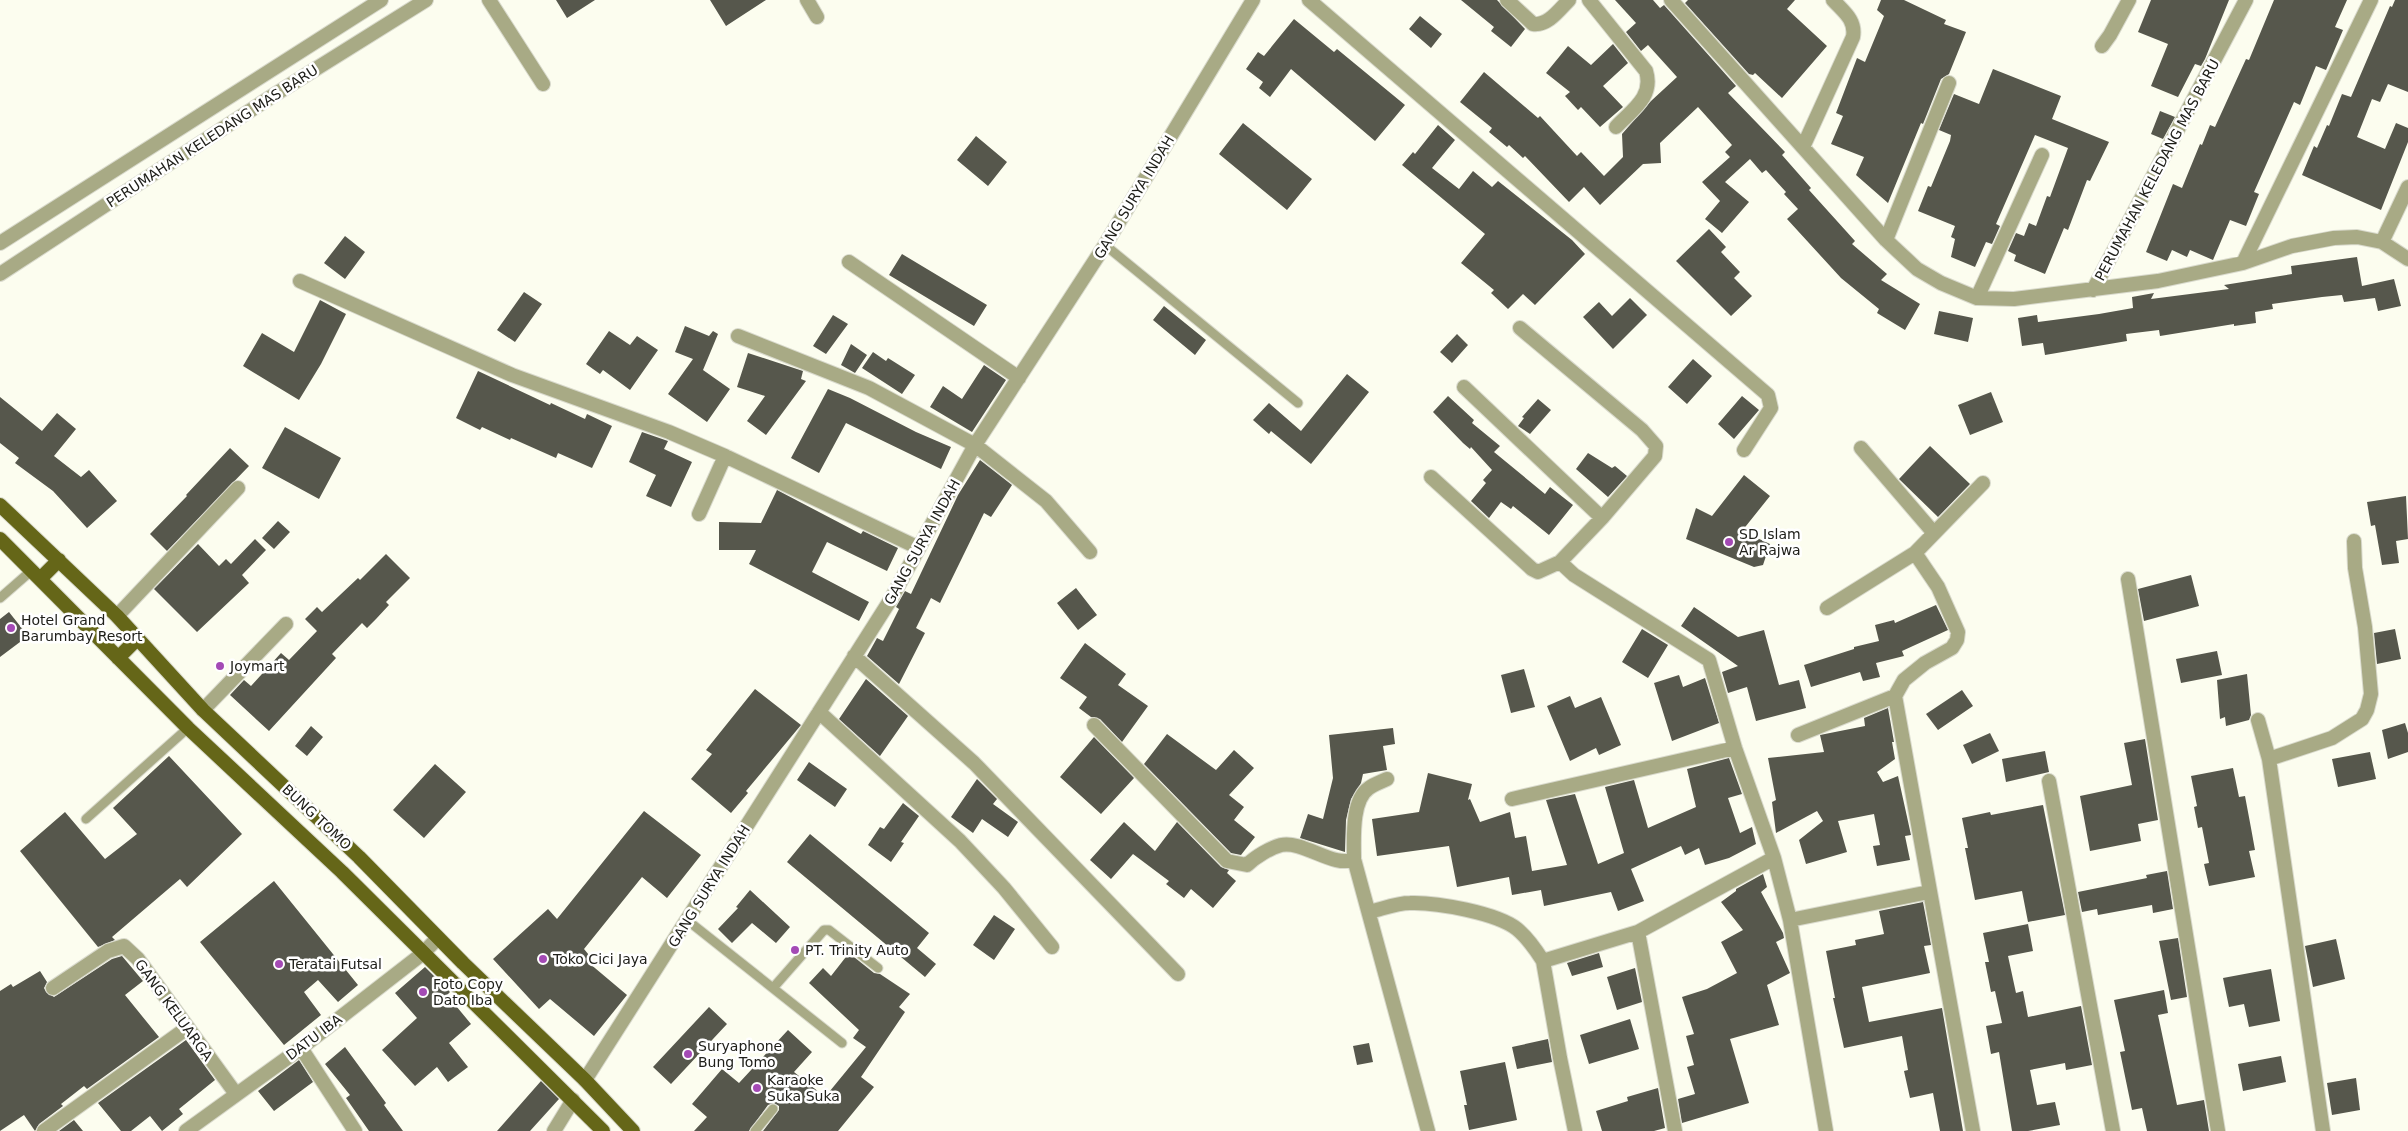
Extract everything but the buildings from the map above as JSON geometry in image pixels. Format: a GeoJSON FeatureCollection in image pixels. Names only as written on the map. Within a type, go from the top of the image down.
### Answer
{"type":"FeatureCollection","features":[{"type":"Feature","properties":{"kind":"main road","name":"BUNG TOMO"},"geometry":{"type":"LineString","coordinates":[[0,505],[117,616],[204,710],[359,857],[438,938],[585,1080],[633,1131]]}},
{"type":"Feature","properties":{"kind":"main road","name":"BUNG TOMO"},"geometry":{"type":"LineString","coordinates":[[0,539],[188,728],[342,872],[422,954],[603,1131]]}},
{"type":"Feature","properties":{"kind":"main road"},"geometry":{"type":"LineString","coordinates":[[35,575],[59,560]]}},
{"type":"Feature","properties":{"kind":"main road"},"geometry":{"type":"LineString","coordinates":[[118,658],[138,638]]}},
{"type":"Feature","properties":{"kind":"main road"},"geometry":{"type":"LineString","coordinates":[[342,872],[359,857]]}},
{"type":"Feature","properties":{"kind":"street"},"geometry":{"type":"LineString","coordinates":[[0,243],[381,0]]}},
{"type":"Feature","properties":{"kind":"street","name":"PERUMAHAN KELEDANG MAS BARU"},"geometry":{"type":"LineString","coordinates":[[0,274],[274,95],[426,0]]}},
{"type":"Feature","properties":{"kind":"street"},"geometry":{"type":"LineString","coordinates":[[489,0],[543,84]]}},
{"type":"Feature","properties":{"kind":"street"},"geometry":{"type":"LineString","coordinates":[[807,0],[817,16]]}},
{"type":"Feature","properties":{"kind":"street","name":"GANG SURYA INDAH"},"geometry":{"type":"LineString","coordinates":[[585,1080],[891,599],[976,445],[1105,245],[1253,0]]}},
{"type":"Feature","properties":{"kind":"street"},"geometry":{"type":"LineString","coordinates":[[1309,0],[1768,395],[1771,408],[1744,450]]}},
{"type":"Feature","properties":{"kind":"street"},"geometry":{"type":"LineString","coordinates":[[1507,0],[1533,24],[1538,25],[1546,23],[1569,0]]}},
{"type":"Feature","properties":{"kind":"street"},"geometry":{"type":"LineString","coordinates":[[1589,0],[1646,71],[1650,82],[1646,96],[1616,127]]}},
{"type":"Feature","properties":{"kind":"street"},"geometry":{"type":"LineString","coordinates":[[1671,0],[1886,240],[1917,270],[1941,283],[1977,298],[2014,299],[2093,290]]}},
{"type":"Feature","properties":{"kind":"street"},"geometry":{"type":"LineString","coordinates":[[1803,147],[1852,38],[1853,23],[1850,17],[1833,0]]}},
{"type":"Feature","properties":{"kind":"street"},"geometry":{"type":"LineString","coordinates":[[2102,46],[2129,0]]}},
{"type":"Feature","properties":{"kind":"street","name":"PERUMAHAN KELEDANG MAS BARU"},"geometry":{"type":"LineString","coordinates":[[2093,290],[2246,0]]}},
{"type":"Feature","properties":{"kind":"street"},"geometry":{"type":"LineString","coordinates":[[2243,263],[2371,0]]}},
{"type":"Feature","properties":{"kind":"street"},"geometry":{"type":"LineString","coordinates":[[1886,240],[1949,83]]}},
{"type":"Feature","properties":{"kind":"street"},"geometry":{"type":"LineString","coordinates":[[1977,298],[2042,155]]}},
{"type":"Feature","properties":{"kind":"street"},"geometry":{"type":"LineString","coordinates":[[2408,187],[2382,242],[2408,260]]}},
{"type":"Feature","properties":{"kind":"street","name":"PERUMAHAN KELEDANG MAS BARU"},"geometry":{"type":"LineString","coordinates":[[2093,290],[2158,281],[2243,263],[2292,246],[2334,238],[2357,237],[2382,242]]}},
{"type":"Feature","properties":{"kind":"street"},"geometry":{"type":"LineString","coordinates":[[849,262],[1018,378]]}},
{"type":"Feature","properties":{"kind":"street"},"geometry":{"type":"LineString","coordinates":[[300,281],[512,375],[669,432],[725,456],[919,548]]}},
{"type":"Feature","properties":{"kind":"street"},"geometry":{"type":"LineString","coordinates":[[1431,477],[1532,569],[1538,572],[1560,562],[1602,518],[1655,456],[1656,446],[1642,430],[1520,328]]}},
{"type":"Feature","properties":{"kind":"street"},"geometry":{"type":"LineString","coordinates":[[738,336],[869,388],[976,445],[1046,501],[1090,552]]}},
{"type":"Feature","properties":{"kind":"street"},"geometry":{"type":"LineString","coordinates":[[1464,387],[1602,518]]}},
{"type":"Feature","properties":{"kind":"street"},"geometry":{"type":"LineString","coordinates":[[1861,448],[1933,532]]}},
{"type":"Feature","properties":{"kind":"street"},"geometry":{"type":"LineString","coordinates":[[699,514],[725,456]]}},
{"type":"Feature","properties":{"kind":"street"},"geometry":{"type":"LineString","coordinates":[[1827,608],[1915,553],[1933,532],[1983,483]]}},
{"type":"Feature","properties":{"kind":"street"},"geometry":{"type":"LineString","coordinates":[[117,616],[238,488]]}},
{"type":"Feature","properties":{"kind":"street"},"geometry":{"type":"LineString","coordinates":[[2269,759],[2332,738],[2362,719],[2367,710],[2371,694],[2365,627],[2355,568],[2354,541]]}},
{"type":"Feature","properties":{"kind":"street"},"geometry":{"type":"LineString","coordinates":[[1798,735],[1895,696],[1904,680],[1925,664],[1947,652],[1957,640],[1958,632],[1938,587],[1915,553]]}},
{"type":"Feature","properties":{"kind":"street"},"geometry":{"type":"LineString","coordinates":[[1560,562],[1574,575],[1709,660],[1735,748],[1774,858],[1790,920],[1826,1131]]}},
{"type":"Feature","properties":{"kind":"street"},"geometry":{"type":"LineString","coordinates":[[2128,579],[2218,1131]]}},
{"type":"Feature","properties":{"kind":"street"},"geometry":{"type":"LineString","coordinates":[[204,710],[286,624]]}},
{"type":"Feature","properties":{"kind":"street"},"geometry":{"type":"LineString","coordinates":[[854,656],[974,763],[1178,974]]}},
{"type":"Feature","properties":{"kind":"street"},"geometry":{"type":"LineString","coordinates":[[1895,696],[1973,1131]]}},
{"type":"Feature","properties":{"kind":"street"},"geometry":{"type":"LineString","coordinates":[[819,712],[960,841],[1004,888],[1052,947]]}},
{"type":"Feature","properties":{"kind":"street"},"geometry":{"type":"LineString","coordinates":[[2258,720],[2269,759],[2323,1131]]}},
{"type":"Feature","properties":{"kind":"street"},"geometry":{"type":"LineString","coordinates":[[1094,725],[1117,746],[1227,861],[1247,865],[1253,859],[1282,845],[1307,849],[1343,862],[1354,860]]}},
{"type":"Feature","properties":{"kind":"street"},"geometry":{"type":"LineString","coordinates":[[1512,799],[1735,748]]}},
{"type":"Feature","properties":{"kind":"street"},"geometry":{"type":"LineString","coordinates":[[1387,779],[1368,788],[1361,796],[1355,817],[1354,860],[1428,1131]]}},
{"type":"Feature","properties":{"kind":"street"},"geometry":{"type":"LineString","coordinates":[[2049,781],[2113,1131]]}},
{"type":"Feature","properties":{"kind":"street"},"geometry":{"type":"LineString","coordinates":[[1543,961],[1638,932],[1774,858]]}},
{"type":"Feature","properties":{"kind":"street"},"geometry":{"type":"LineString","coordinates":[[1790,920],[1929,892]]}},
{"type":"Feature","properties":{"kind":"street"},"geometry":{"type":"LineString","coordinates":[[1369,912],[1409,903],[1461,909],[1495,919],[1516,928],[1535,948],[1543,961],[1575,1131]]}},
{"type":"Feature","properties":{"kind":"street"},"geometry":{"type":"LineString","coordinates":[[1638,932],[1675,1131]]}},
{"type":"Feature","properties":{"kind":"street","name":"DATU IBA"},"geometry":{"type":"LineString","coordinates":[[186,1131],[300,1048],[422,954],[438,938]]}},
{"type":"Feature","properties":{"kind":"street","name":"GANG KELUARGA"},"geometry":{"type":"LineString","coordinates":[[53,988],[108,951],[124,946],[138,959],[236,1094]]}},
{"type":"Feature","properties":{"kind":"street"},"geometry":{"type":"LineString","coordinates":[[44,1131],[187,1028]]}},
{"type":"Feature","properties":{"kind":"street"},"geometry":{"type":"LineString","coordinates":[[300,1048],[355,1131]]}},
{"type":"Feature","properties":{"kind":"street"},"geometry":{"type":"LineString","coordinates":[[554,1131],[573,1100]]}},
{"type":"Feature","properties":{"kind":"lane"},"geometry":{"type":"LineString","coordinates":[[1105,245],[1298,403]]}},
{"type":"Feature","properties":{"kind":"lane"},"geometry":{"type":"LineString","coordinates":[[0,598],[35,575]]}},
{"type":"Feature","properties":{"kind":"lane"},"geometry":{"type":"LineString","coordinates":[[86,819],[188,728]]}},
{"type":"Feature","properties":{"kind":"lane"},"geometry":{"type":"LineString","coordinates":[[687,920],[842,1042]]}},
{"type":"Feature","properties":{"kind":"lane"},"geometry":{"type":"LineString","coordinates":[[773,988],[824,930],[829,930],[878,968]]}},
{"type":"Feature","properties":{"kind":"lane"},"geometry":{"type":"LineString","coordinates":[[755,1131],[773,1109]]}},
{"type":"Feature","properties":{"kind":"place","name":"SD Islam Ar Rajwa"},"geometry":{"type":"Point","coordinates":[1729,542]}},
{"type":"Feature","properties":{"kind":"place","name":"Hotel Grand Barumbay Resort"},"geometry":{"type":"Point","coordinates":[11,628]}},
{"type":"Feature","properties":{"kind":"place","name":"Joymart"},"geometry":{"type":"Point","coordinates":[220,666]}},
{"type":"Feature","properties":{"kind":"place","name":"PT. Trinity Auto"},"geometry":{"type":"Point","coordinates":[795,950]}},
{"type":"Feature","properties":{"kind":"place","name":"Toko Cici Jaya"},"geometry":{"type":"Point","coordinates":[543,959]}},
{"type":"Feature","properties":{"kind":"place","name":"Teratai Futsal"},"geometry":{"type":"Point","coordinates":[279,964]}},
{"type":"Feature","properties":{"kind":"place","name":"Foto Copy Dato Iba"},"geometry":{"type":"Point","coordinates":[423,992]}},
{"type":"Feature","properties":{"kind":"place","name":"Suryaphone Bung Tomo"},"geometry":{"type":"Point","coordinates":[688,1054]}},
{"type":"Feature","properties":{"kind":"place","name":"Karaoke Suka Suka"},"geometry":{"type":"Point","coordinates":[757,1088]}}]}
